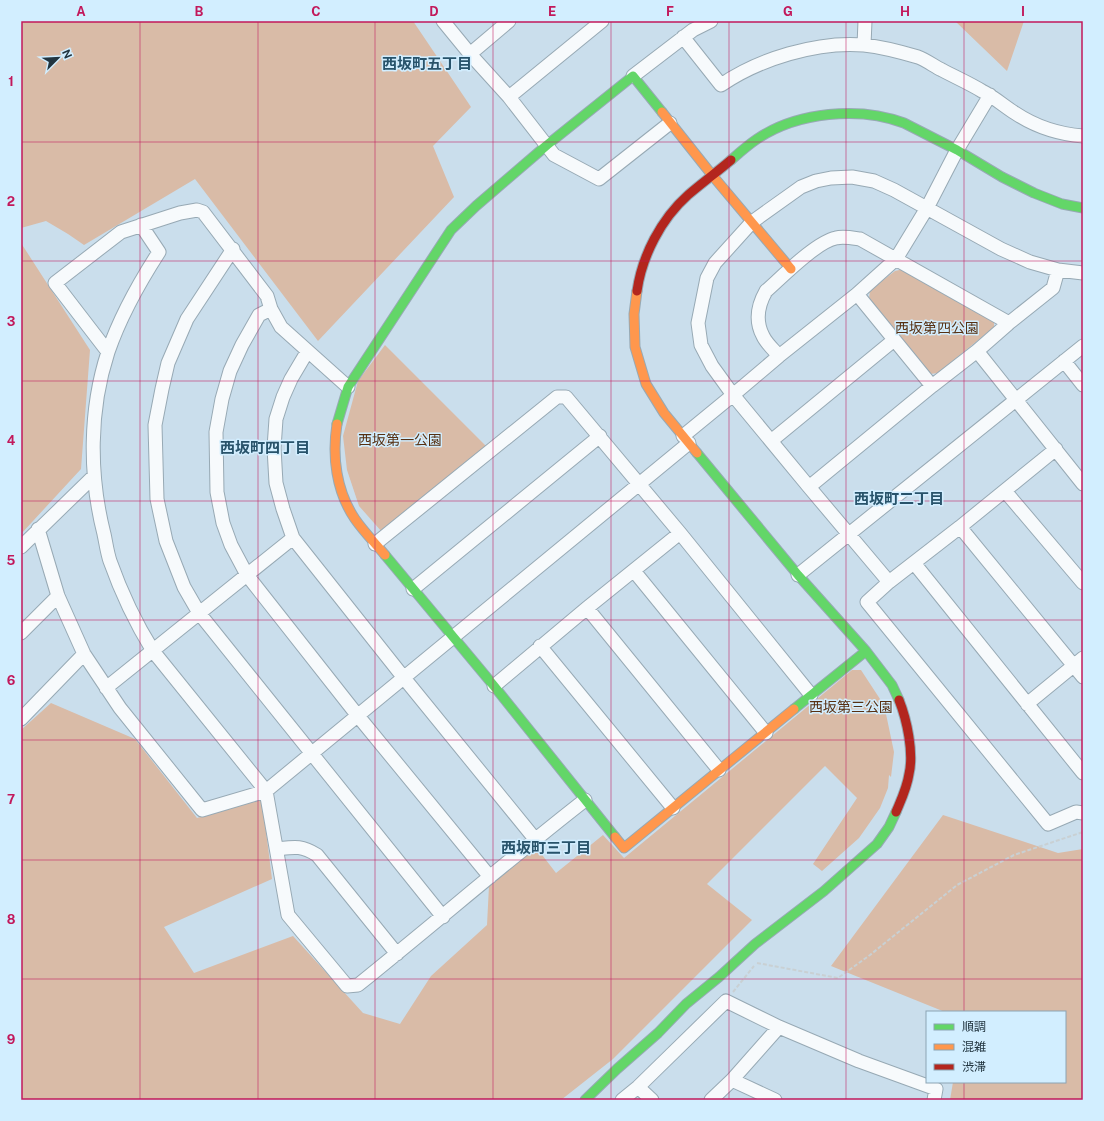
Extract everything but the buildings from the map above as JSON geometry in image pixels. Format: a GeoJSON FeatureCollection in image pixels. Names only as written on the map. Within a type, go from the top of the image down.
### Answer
{"type":"FeatureCollection","features":[{"type":"Feature","properties":{"kind":"street"},"geometry":{"type":"LineString","coordinates":[[443,21],[470,54],[509,97],[554,155],[599,179],[670,123]]}},
{"type":"Feature","properties":{"kind":"street"},"geometry":{"type":"LineString","coordinates":[[470,54],[509,21]]}},
{"type":"Feature","properties":{"kind":"street"},"geometry":{"type":"LineString","coordinates":[[509,97],[602,21]]}},
{"type":"Feature","properties":{"kind":"street"},"geometry":{"type":"LineString","coordinates":[[711,21],[683,37],[547,145],[476,206],[451,230],[348,387],[340,409],[335,436],[335,462],[341,489],[355,519],[494,686],[624,848],[811,695],[866,652]]}},
{"type":"Feature","properties":{"kind":"street"},"geometry":{"type":"LineString","coordinates":[[864,45],[865,21]]}},
{"type":"Feature","properties":{"kind":"street"},"geometry":{"type":"LineString","coordinates":[[683,37],[721,85],[736,75],[761,63],[783,56],[809,49],[864,45],[919,58],[990,95],[1015,113],[1037,126],[1061,133],[1083,136]]}},
{"type":"Feature","properties":{"kind":"street"},"geometry":{"type":"LineString","coordinates":[[633,76],[712,175],[791,269]]}},
{"type":"Feature","properties":{"kind":"street"},"geometry":{"type":"LineString","coordinates":[[38,529],[58,596],[84,654],[120,708],[202,810],[266,791],[640,484],[733,395],[857,294],[896,259],[927,208],[957,150],[990,95]]}},
{"type":"Feature","properties":{"kind":"street"},"geometry":{"type":"LineString","coordinates":[[585,1100],[617,1069],[658,1033],[686,1004],[719,977],[754,944],[830,886],[877,844],[889,827],[905,791],[910,772],[910,745],[904,713],[892,685],[866,652],[798,575],[686,440],[664,413],[646,384],[635,347],[634,314],[639,277],[652,243],[669,216],[687,196],[763,135],[788,123],[815,116],[842,114],[896,120],[957,150],[1002,177],[1034,193],[1062,204],[1083,208]]}},
{"type":"Feature","properties":{"kind":"street"},"geometry":{"type":"LineString","coordinates":[[889,582],[733,395],[712,366],[701,345],[698,323],[707,278],[720,258],[752,222],[801,187],[816,181],[832,178],[852,177],[874,181],[927,208],[1001,249],[1030,262],[1058,270],[1083,273]]}},
{"type":"Feature","properties":{"kind":"street"},"geometry":{"type":"LineString","coordinates":[[108,352],[55,282],[121,232],[180,213],[197,210],[204,212],[267,296],[271,309],[280,327],[348,387]]}},
{"type":"Feature","properties":{"kind":"street"},"geometry":{"type":"LineString","coordinates":[[140,226],[159,252],[137,288],[108,352],[101,380],[95,416],[94,439],[94,476],[99,516],[110,559],[127,603],[153,651],[266,791],[288,915],[347,986],[358,985],[443,917],[535,839],[584,800]]}},
{"type":"Feature","properties":{"kind":"street"},"geometry":{"type":"LineString","coordinates":[[779,356],[763,336],[758,316],[759,307],[766,291],[820,245],[836,237],[860,239],[1009,323]]}},
{"type":"Feature","properties":{"kind":"street"},"geometry":{"type":"LineString","coordinates":[[233,250],[187,319],[168,363],[162,389],[156,425],[157,499],[166,541],[184,587],[199,613],[443,917]]}},
{"type":"Feature","properties":{"kind":"street"},"geometry":{"type":"LineString","coordinates":[[809,487],[1053,288],[1058,270]]}},
{"type":"Feature","properties":{"kind":"street"},"geometry":{"type":"LineString","coordinates":[[857,294],[932,386]]}},
{"type":"Feature","properties":{"kind":"street"},"geometry":{"type":"LineString","coordinates":[[271,309],[259,315],[242,345],[233,365],[222,399],[216,432],[217,492],[222,517],[231,546],[247,575],[358,716],[490,877]]}},
{"type":"Feature","properties":{"kind":"street"},"geometry":{"type":"LineString","coordinates":[[771,441],[894,340]]}},
{"type":"Feature","properties":{"kind":"street"},"geometry":{"type":"LineString","coordinates":[[798,575],[1083,346]]}},
{"type":"Feature","properties":{"kind":"street"},"geometry":{"type":"LineString","coordinates":[[977,351],[1083,484]]}},
{"type":"Feature","properties":{"kind":"street"},"geometry":{"type":"LineString","coordinates":[[307,352],[283,397],[276,419],[274,448],[276,483],[293,538],[404,678],[535,839]]}},
{"type":"Feature","properties":{"kind":"street"},"geometry":{"type":"LineString","coordinates":[[1064,362],[1083,385]]}},
{"type":"Feature","properties":{"kind":"street"},"geometry":{"type":"LineString","coordinates":[[375,544],[557,396],[566,397],[640,484],[811,695]]}},
{"type":"Feature","properties":{"kind":"street"},"geometry":{"type":"LineString","coordinates":[[413,589],[600,436]]}},
{"type":"Feature","properties":{"kind":"street"},"geometry":{"type":"LineString","coordinates":[[1056,449],[960,528],[889,582],[867,602],[1048,824],[1076,812],[1083,813]]}},
{"type":"Feature","properties":{"kind":"street"},"geometry":{"type":"LineString","coordinates":[[21,547],[94,476]]}},
{"type":"Feature","properties":{"kind":"street"},"geometry":{"type":"LineString","coordinates":[[1005,490],[1083,583]]}},
{"type":"Feature","properties":{"kind":"street"},"geometry":{"type":"LineString","coordinates":[[960,528],[1078,662],[1083,677]]}},
{"type":"Feature","properties":{"kind":"street"},"geometry":{"type":"LineString","coordinates":[[494,686],[540,646],[680,533]]}},
{"type":"Feature","properties":{"kind":"street"},"geometry":{"type":"LineString","coordinates":[[106,688],[293,538]]}},
{"type":"Feature","properties":{"kind":"street"},"geometry":{"type":"LineString","coordinates":[[914,563],[1083,773]]}},
{"type":"Feature","properties":{"kind":"street"},"geometry":{"type":"LineString","coordinates":[[634,571],[766,733]]}},
{"type":"Feature","properties":{"kind":"street"},"geometry":{"type":"LineString","coordinates":[[21,633],[58,596]]}},
{"type":"Feature","properties":{"kind":"street"},"geometry":{"type":"LineString","coordinates":[[587,608],[719,770]]}},
{"type":"Feature","properties":{"kind":"street"},"geometry":{"type":"LineString","coordinates":[[540,646],[673,808]]}},
{"type":"Feature","properties":{"kind":"street"},"geometry":{"type":"LineString","coordinates":[[21,719],[84,654]]}},
{"type":"Feature","properties":{"kind":"street"},"geometry":{"type":"LineString","coordinates":[[1027,704],[1078,662]]}},
{"type":"Feature","properties":{"kind":"street"},"geometry":{"type":"LineString","coordinates":[[276,849],[298,847],[307,849],[317,854],[397,954]]}},
{"type":"Feature","properties":{"kind":"street"},"geometry":{"type":"LineString","coordinates":[[622,1100],[638,1087],[726,1000],[779,1027],[859,1061],[936,1089],[934,1100]]}},
{"type":"Feature","properties":{"kind":"street"},"geometry":{"type":"LineString","coordinates":[[711,1100],[732,1080],[779,1027]]}},
{"type":"Feature","properties":{"kind":"street"},"geometry":{"type":"LineString","coordinates":[[732,1080],[775,1100]]}},
{"type":"Feature","properties":{"kind":"street"},"geometry":{"type":"LineString","coordinates":[[638,1087],[652,1100]]}},
{"type":"Feature","properties":{"kind":"path"},"geometry":{"type":"LineString","coordinates":[[726,1000],[757,963],[838,978],[870,955],[957,885],[1014,855],[1083,832]]}},
{"type":"Feature","properties":{"kind":"green space"},"geometry":{"type":"Polygon","coordinates":[[[21,21],[413,21],[471,107],[433,146],[454,197],[318,341],[195,179],[84,245],[46,221],[21,228],[21,21]]]}},
{"type":"Feature","properties":{"kind":"green space"},"geometry":{"type":"Polygon","coordinates":[[[955,21],[1024,21],[1007,71],[955,21]]]}},
{"type":"Feature","properties":{"kind":"green space"},"geometry":{"type":"Polygon","coordinates":[[[21,243],[90,350],[81,469],[21,534],[21,243]]]}},
{"type":"Feature","properties":{"kind":"green space","name":"西坂第四公園"},"geometry":{"type":"Polygon","coordinates":[[[904,269],[994,321],[994,327],[938,373],[930,374],[869,299],[870,290],[895,271],[904,269]]]}},
{"type":"Feature","properties":{"kind":"green space","name":"西坂第一公園"},"geometry":{"type":"Polygon","coordinates":[[[385,345],[486,446],[382,532],[359,506],[347,470],[343,436],[358,381],[385,345]]]}},
{"type":"Feature","properties":{"kind":"green space","name":"西坂第三公園"},"geometry":{"type":"Polygon","coordinates":[[[852,670],[861,670],[880,699],[886,714],[894,752],[891,777],[889,775],[888,788],[880,808],[859,838],[822,871],[813,864],[857,798],[825,766],[707,884],[752,920],[613,1059],[561,1100],[21,1100],[21,730],[51,703],[135,739],[197,818],[262,799],[272,879],[164,927],[194,973],[293,936],[363,1013],[400,1024],[431,976],[487,925],[489,886],[536,847],[556,873],[603,835],[624,858],[852,670]]]}},
{"type":"Feature","properties":{"kind":"green space"},"geometry":{"type":"Polygon","coordinates":[[[943,815],[1058,853],[1083,849],[1083,1100],[950,1100],[953,1083],[1066,1083],[1066,1011],[943,1011],[831,966],[943,815]]]}},
{"type":"Feature","properties":{"kind":"traffic: fast"},"geometry":{"type":"LineString","coordinates":[[337,424],[348,387],[451,230],[476,206],[547,145],[633,76],[662,112]]}},
{"type":"Feature","properties":{"kind":"traffic: fast"},"geometry":{"type":"LineString","coordinates":[[731,160],[757,139],[773,130],[791,123],[829,114],[848,113],[868,115],[904,123],[957,150],[1002,177],[1034,193],[1062,204],[1083,208]]}},
{"type":"Feature","properties":{"kind":"traffic: fast"},"geometry":{"type":"LineString","coordinates":[[697,453],[798,575],[866,651],[892,685],[899,700]]}},
{"type":"Feature","properties":{"kind":"traffic: fast"},"geometry":{"type":"LineString","coordinates":[[385,555],[494,686],[615,837]]}},
{"type":"Feature","properties":{"kind":"traffic: fast"},"geometry":{"type":"LineString","coordinates":[[794,709],[866,651]]}},
{"type":"Feature","properties":{"kind":"traffic: fast"},"geometry":{"type":"LineString","coordinates":[[585,1100],[617,1069],[658,1033],[686,1004],[719,977],[755,944],[824,891],[877,844],[889,827],[896,812]]}},
{"type":"Feature","properties":{"kind":"traffic: slow"},"geometry":{"type":"LineString","coordinates":[[662,112],[712,175],[791,269]]}},
{"type":"Feature","properties":{"kind":"traffic: slow"},"geometry":{"type":"LineString","coordinates":[[637,291],[634,314],[635,347],[646,384],[664,413],[697,453]]}},
{"type":"Feature","properties":{"kind":"traffic: slow"},"geometry":{"type":"LineString","coordinates":[[337,424],[335,461],[343,497],[355,519],[385,555]]}},
{"type":"Feature","properties":{"kind":"traffic: slow"},"geometry":{"type":"LineString","coordinates":[[615,837],[624,848],[794,709]]}},
{"type":"Feature","properties":{"kind":"traffic: jam"},"geometry":{"type":"LineString","coordinates":[[637,291],[643,265],[648,252],[669,215],[688,195],[731,160]]}},
{"type":"Feature","properties":{"kind":"traffic: jam"},"geometry":{"type":"LineString","coordinates":[[896,812],[907,784],[911,756],[905,717],[899,700]]}},
{"type":"Feature","properties":{"kind":"district","name":"西坂町五丁目"},"geometry":{"type":"Point","coordinates":[427,63]}},
{"type":"Feature","properties":{"kind":"district","name":"西坂町四丁目"},"geometry":{"type":"Point","coordinates":[265,447]}},
{"type":"Feature","properties":{"kind":"district","name":"西坂町二丁目"},"geometry":{"type":"Point","coordinates":[899,498]}},
{"type":"Feature","properties":{"kind":"district","name":"西坂町三丁目"},"geometry":{"type":"Point","coordinates":[546,847]}}]}
